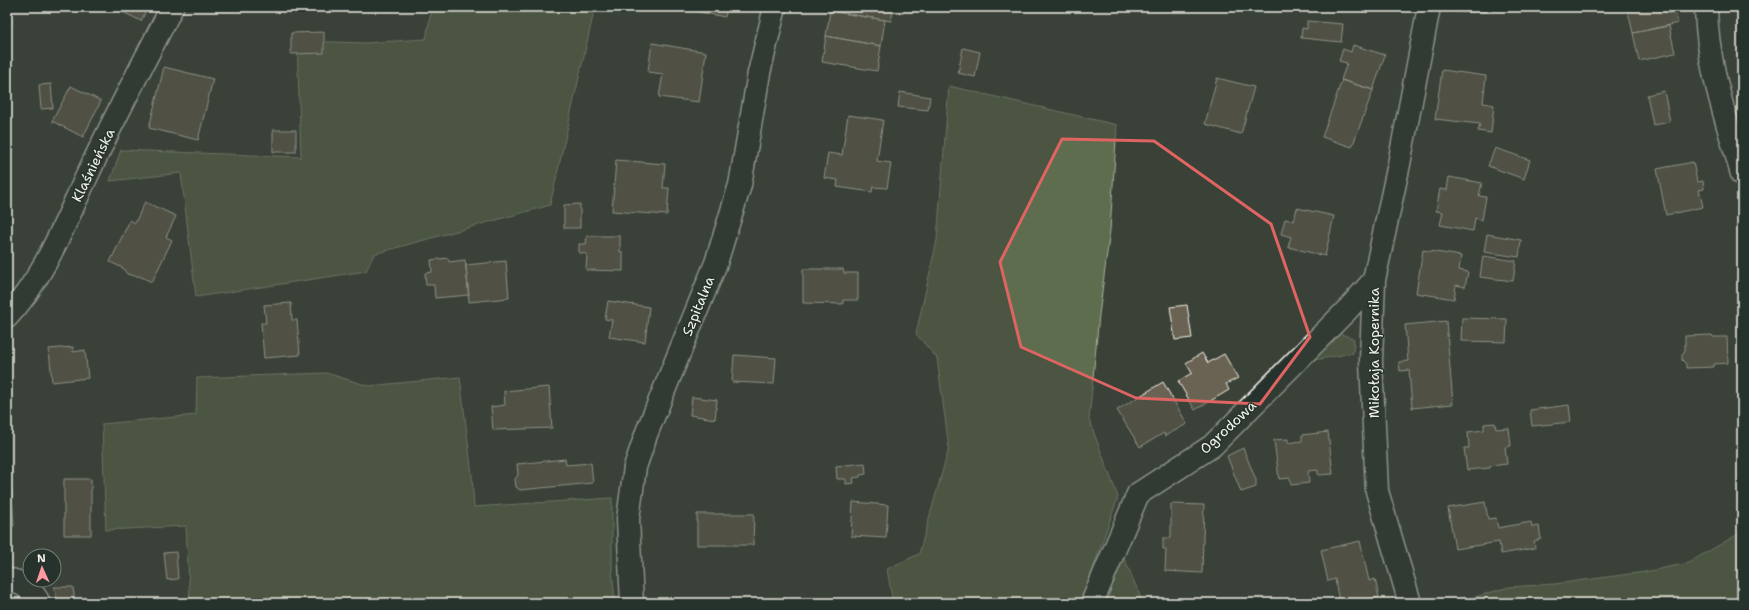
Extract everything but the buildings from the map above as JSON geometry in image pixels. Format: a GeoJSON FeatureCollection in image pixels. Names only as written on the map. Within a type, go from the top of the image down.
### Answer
{"type":"FeatureCollection","features":[{"type":"Feature","properties":{"kind":"street","name":"Klaśnieńska"},"geometry":{"type":"LineString","coordinates":[[7,317],[13,311],[37,276],[52,249],[172,7]]}},
{"type":"Feature","properties":{"kind":"street","name":"Szpitalna"},"geometry":{"type":"LineString","coordinates":[[632,603],[628,519],[635,467],[647,432],[716,263],[740,185],[759,73],[775,7]]}},
{"type":"Feature","properties":{"kind":"street","name":"Mikołaja Kopernika"},"geometry":{"type":"LineString","coordinates":[[1410,603],[1377,491],[1372,361],[1374,280],[1399,164],[1428,7]]}},
{"type":"Feature","properties":{"kind":"street"},"geometry":{"type":"LineString","coordinates":[[1706,7],[1706,36],[1714,79],[1742,174]]}},
{"type":"Feature","properties":{"kind":"street","name":"Ogrodowa"},"geometry":{"type":"LineString","coordinates":[[1092,603],[1138,494],[1212,446],[1348,309],[1374,280]]}},
{"type":"Feature","properties":{"kind":"street"},"geometry":{"type":"LineString","coordinates":[[7,580],[12,579],[26,586],[39,603]]}},
{"type":"Feature","properties":{"kind":"highlighted area"},"geometry":{"type":"Polygon","coordinates":[[[1062,139],[1154,141],[1271,224],[1310,337],[1260,404],[1136,398],[1021,347],[1000,262],[1062,139]]]}},
{"type":"Feature","properties":{"kind":"green space"},"geometry":{"type":"Polygon","coordinates":[[[432,7],[595,7],[550,205],[374,254],[366,271],[196,297],[181,173],[110,181],[121,150],[301,157],[297,41],[364,43],[426,39],[432,7]]]}},
{"type":"Feature","properties":{"kind":"green space"},"geometry":{"type":"Polygon","coordinates":[[[949,86],[1117,125],[1110,230],[1099,315],[1089,420],[1118,497],[1093,569],[1079,603],[893,603],[887,569],[919,554],[949,448],[937,358],[916,334],[937,240],[949,86]]]}},
{"type":"Feature","properties":{"kind":"green space"},"geometry":{"type":"Polygon","coordinates":[[[1339,333],[1354,339],[1353,353],[1308,361],[1339,333]]]}},
{"type":"Feature","properties":{"kind":"green space"},"geometry":{"type":"Polygon","coordinates":[[[326,373],[369,386],[460,377],[472,475],[474,507],[612,498],[612,569],[615,603],[190,603],[186,526],[106,530],[102,424],[196,415],[197,378],[326,373]]]}},
{"type":"Feature","properties":{"kind":"green space"},"geometry":{"type":"Polygon","coordinates":[[[1742,532],[1742,603],[1461,603],[1465,600],[1509,587],[1555,584],[1645,572],[1688,563],[1742,532]]]}},
{"type":"Feature","properties":{"kind":"green space"},"geometry":{"type":"Polygon","coordinates":[[[1122,553],[1143,603],[1103,603],[1122,553]]]}}]}
